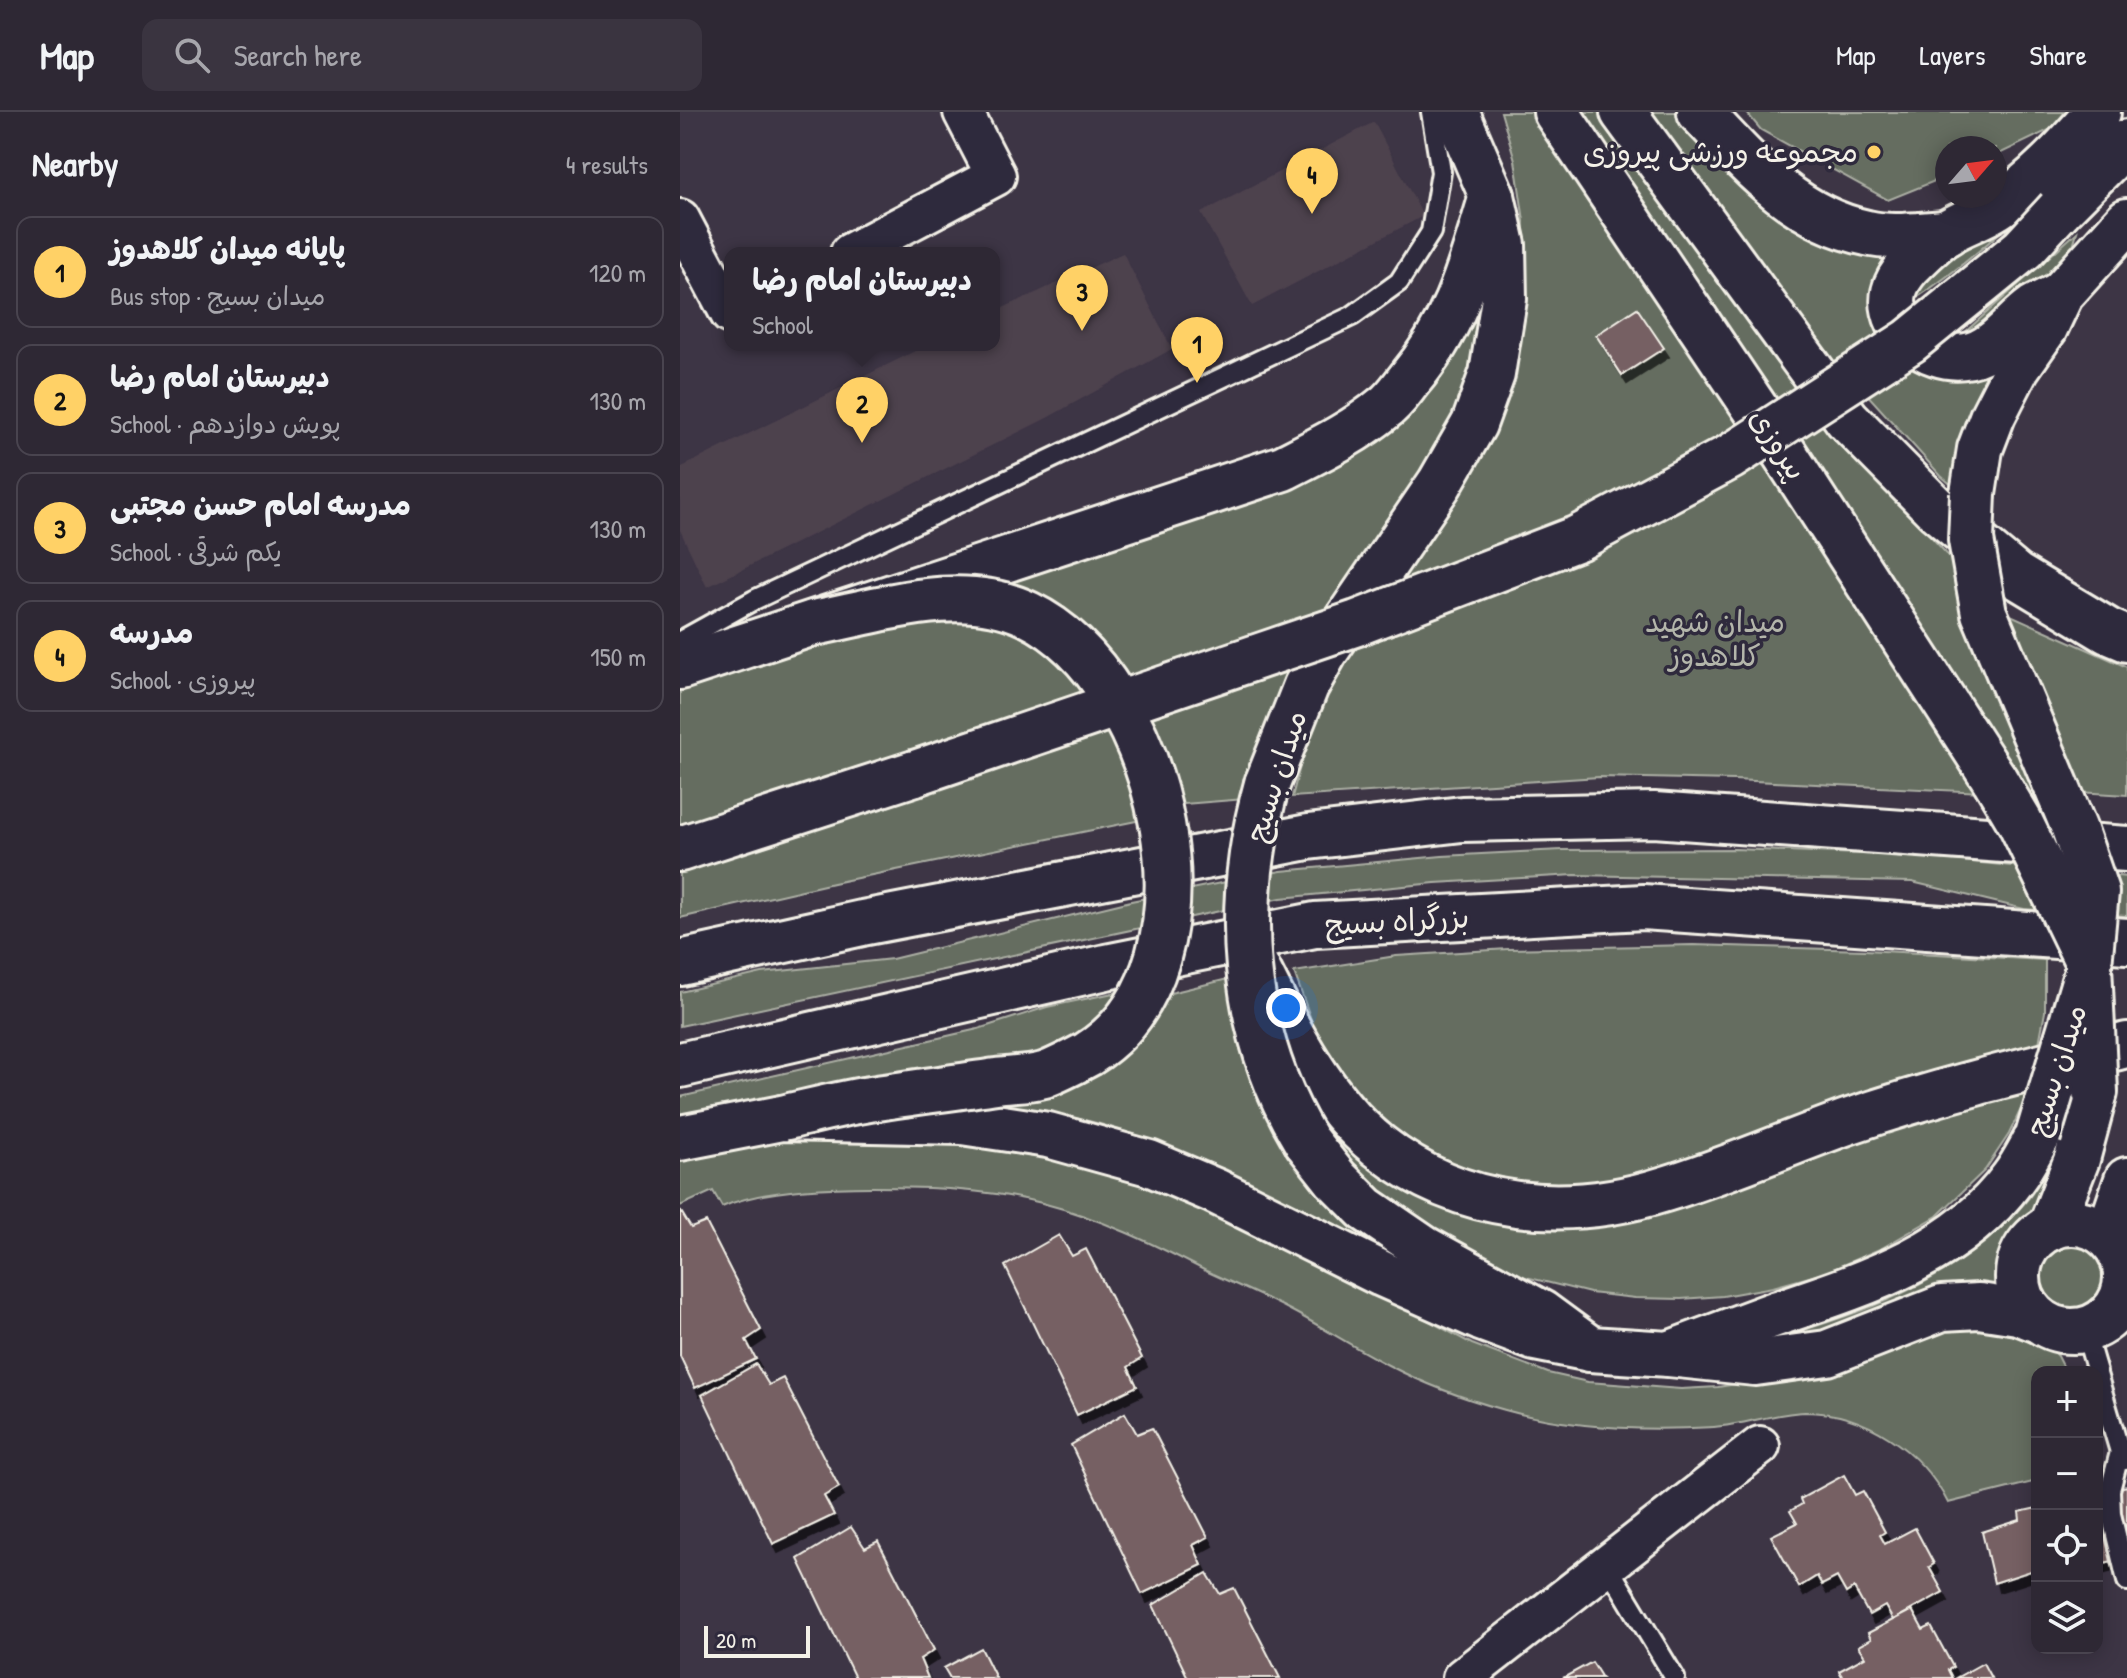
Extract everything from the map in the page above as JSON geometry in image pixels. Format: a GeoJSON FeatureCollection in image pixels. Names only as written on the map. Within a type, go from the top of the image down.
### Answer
{"type":"FeatureCollection","features":[{"type":"Feature","properties":{"kind":"main road"},"geometry":{"type":"LineString","coordinates":[[680,667],[1283,468],[1352,432],[1387,406],[1418,369],[1447,326],[1462,293],[1492,196],[1456,112]]}},
{"type":"Feature","properties":{"kind":"main road","name":"پیروزی"},"geometry":{"type":"LineString","coordinates":[[1556,112],[1755,408],[1995,780]]}},
{"type":"Feature","properties":{"kind":"main road"},"geometry":{"type":"LineString","coordinates":[[1623,112],[1847,419],[1936,509],[2015,575],[2108,631],[2127,639]]}},
{"type":"Feature","properties":{"kind":"main road"},"geometry":{"type":"LineString","coordinates":[[1700,112],[1769,184],[1810,212],[1869,234],[1947,233]]}},
{"type":"Feature","properties":{"kind":"main road"},"geometry":{"type":"LineString","coordinates":[[2061,294],[2034,308],[1985,350],[1961,356],[1937,354],[1920,346],[1903,330],[1891,294],[1911,264],[1947,233],[1995,208],[2034,178],[2098,112]]}},
{"type":"Feature","properties":{"kind":"main road"},"geometry":{"type":"LineString","coordinates":[[680,849],[1357,623],[1578,538],[1730,457],[1910,341],[2011,259],[2127,142]]}},
{"type":"Feature","properties":{"kind":"main road","name":"میدان بسیج"},"geometry":{"type":"LineString","coordinates":[[1492,196],[1503,245],[1504,299],[1492,374],[1474,424],[1440,483],[1325,652],[1306,686],[1267,784],[1256,824],[1247,890],[1251,991],[1266,1056],[1286,1108],[1306,1141],[1336,1179],[1366,1209],[1423,1248],[1541,1313],[1590,1349]]}},
{"type":"Feature","properties":{"kind":"main road"},"geometry":{"type":"LineString","coordinates":[[2050,1228],[2077,1159],[2095,1092],[2089,965],[2096,892],[2074,828],[1984,613],[1971,540],[1973,494],[1980,449],[2017,368],[2045,328],[2061,294],[2127,221]]}},
{"type":"Feature","properties":{"kind":"main road"},"geometry":{"type":"LineString","coordinates":[[680,1138],[872,1098],[1044,1075],[1089,1053],[1116,1030],[1137,1005],[1152,975],[1165,925],[1168,863],[1156,789],[1129,724],[1094,667],[1070,642],[1028,614],[1006,606],[962,599],[923,601],[814,623]]}},
{"type":"Feature","properties":{"kind":"main road","name":"میدان بسیج"},"geometry":{"type":"LineString","coordinates":[[1669,1354],[1842,1293],[1890,1273],[1939,1246],[1978,1215],[2013,1179],[2038,1136],[2089,965],[2027,836],[1995,780]]}},
{"type":"Feature","properties":{"kind":"main road"},"geometry":{"type":"LineString","coordinates":[[680,963],[862,923],[1308,837],[1462,819],[1654,815],[2127,849]]}},
{"type":"Feature","properties":{"kind":"main road","name":"بزرگراه بسیج"},"geometry":{"type":"LineString","coordinates":[[680,1065],[1092,970],[1315,925],[1643,907],[2127,941]]}},
{"type":"Feature","properties":{"kind":"main road"},"geometry":{"type":"LineString","coordinates":[[1248,951],[1287,1028],[1318,1077],[1378,1145],[1417,1171],[1450,1187],[1489,1200],[1547,1208],[1581,1207],[1664,1190],[1921,1097],[2127,1045]]}},
{"type":"Feature","properties":{"kind":"main road"},"geometry":{"type":"LineString","coordinates":[[782,1118],[962,1122],[1048,1135],[1149,1163],[1215,1191],[1382,1274],[1481,1318],[1535,1338],[1590,1349],[1755,1363],[1827,1353],[1942,1308],[1966,1305],[2018,1312],[2067,1332],[2085,1331],[2114,1313],[2123,1298],[2127,1281],[2125,1265],[2108,1236],[2078,1222],[2050,1228],[2031,1241],[2021,1256],[2017,1272],[2018,1290],[2036,1319]]}},
{"type":"Feature","properties":{"kind":"main road"},"geometry":{"type":"LineString","coordinates":[[2108,1236],[2127,1180]]}},
{"type":"Feature","properties":{"kind":"street"},"geometry":{"type":"LineString","coordinates":[[861,247],[996,176],[963,112]]}},
{"type":"Feature","properties":{"kind":"street"},"geometry":{"type":"LineString","coordinates":[[680,219],[724,303]]}},
{"type":"Feature","properties":{"kind":"street"},"geometry":{"type":"LineString","coordinates":[[1462,1678],[1760,1446]]}},
{"type":"Feature","properties":{"kind":"lane"},"geometry":{"type":"LineString","coordinates":[[680,641],[754,600],[865,546],[1352,316],[1399,282],[1431,232],[1441,172],[1431,112]]}},
{"type":"Feature","properties":{"kind":"lane"},"geometry":{"type":"LineString","coordinates":[[2085,1331],[2095,1366]]}},
{"type":"Feature","properties":{"kind":"lane"},"geometry":{"type":"LineString","coordinates":[[2103,1392],[2123,1457],[2110,1490],[2111,1514],[2127,1581]]}},
{"type":"Feature","properties":{"kind":"lane"},"geometry":{"type":"LineString","coordinates":[[1607,1565],[1675,1678]]}},
{"type":"Feature","properties":{"kind":"shaded area"},"geometry":{"type":"Polygon","coordinates":[[[1374,122],[1423,216],[1252,306],[1201,213],[1374,122]]]}},
{"type":"Feature","properties":{"kind":"shaded area"},"geometry":{"type":"Polygon","coordinates":[[[1123,253],[1172,349],[1045,419],[707,587],[680,530],[680,468],[915,351],[1000,351],[1000,309],[1123,253]]]}},
{"type":"Feature","properties":{"kind":"green space"},"geometry":{"type":"Polygon","coordinates":[[[1501,112],[1541,112],[1747,431],[1575,519],[1383,596],[1521,305],[1524,221],[1515,160],[1501,112]]]}},
{"type":"Feature","properties":{"kind":"green space"},"geometry":{"type":"Polygon","coordinates":[[[1577,112],[1602,112],[1758,336],[1805,395],[1776,413],[1577,112]]]}},
{"type":"Feature","properties":{"kind":"green space"},"geometry":{"type":"Polygon","coordinates":[[[1648,112],[1689,112],[1893,248],[1889,337],[1838,372],[1648,112]]]}},
{"type":"Feature","properties":{"kind":"green space","name":"مجموعه ورزشی پیروزی"},"geometry":{"type":"Polygon","coordinates":[[[1746,112],[2065,112],[2051,129],[2007,150],[2007,136],[1935,136],[1935,181],[1888,200],[1761,130],[1746,112]]]}},
{"type":"Feature","properties":{"kind":"green space"},"geometry":{"type":"Polygon","coordinates":[[[2038,197],[1976,253],[1909,303],[1912,280],[2038,197]]]}},
{"type":"Feature","properties":{"kind":"green space"},"geometry":{"type":"Polygon","coordinates":[[[2077,232],[2070,256],[2010,314],[1955,341],[2077,232]]]}},
{"type":"Feature","properties":{"kind":"green space"},"geometry":{"type":"Polygon","coordinates":[[[1482,300],[1470,365],[1457,406],[1413,488],[1325,615],[1121,688],[954,588],[1427,384],[1482,300]]]}},
{"type":"Feature","properties":{"kind":"green space"},"geometry":{"type":"Polygon","coordinates":[[[2022,332],[1974,405],[1961,438],[1955,488],[1864,391],[1910,360],[2022,332]]]}},
{"type":"Feature","properties":{"kind":"green space"},"geometry":{"type":"Polygon","coordinates":[[[1822,417],[1955,563],[2068,871],[2127,877],[2127,916],[2024,909],[1912,882],[1575,875],[1435,883],[1281,898],[680,1026],[680,992],[762,973],[892,959],[1131,901],[1281,871],[1442,856],[1562,850],[1735,849],[1910,856],[2063,871],[1792,439],[1822,417]]]}},
{"type":"Feature","properties":{"kind":"green space","name":"میدان شهید کلاهدوز"},"geometry":{"type":"Polygon","coordinates":[[[1765,455],[1982,792],[1599,777],[1292,797],[1304,751],[1348,641],[1765,455]]]}},
{"type":"Feature","properties":{"kind":"green space"},"geometry":{"type":"Polygon","coordinates":[[[921,613],[1020,626],[1095,696],[680,836],[680,687],[921,613]]]}},
{"type":"Feature","properties":{"kind":"green space"},"geometry":{"type":"Polygon","coordinates":[[[2006,613],[2127,667],[2127,795],[2078,792],[2006,613]]]}},
{"type":"Feature","properties":{"kind":"green space"},"geometry":{"type":"Polygon","coordinates":[[[1300,658],[1245,799],[1172,805],[1138,713],[1300,658]]]}},
{"type":"Feature","properties":{"kind":"green space"},"geometry":{"type":"Polygon","coordinates":[[[1113,722],[1146,819],[833,883],[680,918],[680,867],[1113,722]]]}},
{"type":"Feature","properties":{"kind":"green space"},"geometry":{"type":"Polygon","coordinates":[[[1693,945],[2045,960],[2045,1012],[2037,1054],[1655,1177],[1542,1190],[1453,1167],[1400,1140],[1364,1105],[1336,1068],[1317,1036],[1294,972],[1396,956],[1508,949],[1693,945]]]}},
{"type":"Feature","properties":{"kind":"green space"},"geometry":{"type":"Polygon","coordinates":[[[1232,978],[1238,1015],[1421,1259],[1395,1257],[1241,1179],[1122,1130],[1067,1116],[977,1105],[1158,996],[1232,978]]]}},
{"type":"Feature","properties":{"kind":"green space"},"geometry":{"type":"Polygon","coordinates":[[[1118,992],[1104,1019],[1042,1061],[680,1119],[680,1097],[978,1029],[1047,1007],[1118,992]]]}},
{"type":"Feature","properties":{"kind":"green space"},"geometry":{"type":"Polygon","coordinates":[[[1275,1039],[1458,1207],[1782,1164],[2032,1086],[2009,1134],[1985,1170],[1937,1216],[1882,1248],[1824,1273],[1773,1287],[1723,1296],[1635,1298],[1590,1293],[1478,1265],[1329,1158],[1275,1039]]]}},
{"type":"Feature","properties":{"kind":"green space"},"geometry":{"type":"Polygon","coordinates":[[[843,1136],[1007,1143],[1141,1178],[1315,1259],[1472,1344],[1548,1373],[1588,1382],[1681,1389],[1718,1387],[1779,1377],[1953,1316],[2043,1339],[2063,1366],[2031,1366],[2031,1482],[1948,1503],[1937,1484],[1907,1451],[1870,1427],[1827,1414],[1793,1413],[1714,1427],[1662,1429],[1582,1425],[1530,1416],[1475,1401],[1402,1372],[1290,1310],[1147,1242],[1085,1216],[1042,1203],[957,1190],[872,1187],[775,1193],[722,1207],[713,1191],[680,1206],[680,1160],[772,1143],[843,1136]]]}},
{"type":"Feature","properties":{"kind":"green space"},"geometry":{"type":"Polygon","coordinates":[[[2059,1148],[2048,1203],[2014,1233],[2002,1256],[2002,1283],[2008,1300],[1756,1343],[1830,1322],[1903,1293],[1938,1275],[2000,1229],[2032,1194],[2059,1148]]]}},
{"type":"Feature","properties":{"kind":"green space"},"geometry":{"type":"Polygon","coordinates":[[[2082,1239],[2104,1254],[2110,1274],[2108,1288],[2100,1299],[2089,1307],[2068,1309],[2050,1299],[2042,1288],[2040,1267],[2050,1249],[2061,1241],[2082,1239]]]}},
{"type":"Feature","properties":{"kind":"building"},"geometry":{"type":"Polygon","coordinates":[[[1637,308],[1664,348],[1622,375],[1596,335],[1637,308]]]}},
{"type":"Feature","properties":{"kind":"building"},"geometry":{"type":"Polygon","coordinates":[[[680,1210],[691,1228],[706,1222],[761,1330],[746,1340],[756,1359],[695,1388],[680,1356],[680,1210]]]}},
{"type":"Feature","properties":{"kind":"building"},"geometry":{"type":"Polygon","coordinates":[[[1059,1235],[1072,1256],[1086,1249],[1142,1358],[1128,1367],[1137,1386],[1077,1415],[1005,1266],[1059,1235]]]}},
{"type":"Feature","properties":{"kind":"building"},"geometry":{"type":"Polygon","coordinates":[[[756,1364],[769,1385],[783,1378],[839,1487],[824,1496],[834,1515],[773,1544],[702,1395],[756,1364]]]}},
{"type":"Feature","properties":{"kind":"building"},"geometry":{"type":"Polygon","coordinates":[[[1125,1413],[1137,1434],[1152,1428],[1208,1537],[1193,1545],[1202,1565],[1142,1594],[1071,1445],[1125,1413]]]}},
{"type":"Feature","properties":{"kind":"building"},"geometry":{"type":"Polygon","coordinates":[[[1844,1475],[1855,1495],[1863,1491],[1885,1532],[1880,1535],[1885,1544],[1915,1528],[1934,1564],[1929,1567],[1943,1592],[1893,1620],[1885,1606],[1869,1615],[1854,1588],[1846,1593],[1837,1577],[1822,1585],[1817,1576],[1799,1587],[1771,1536],[1797,1523],[1790,1511],[1802,1504],[1800,1499],[1844,1475]]]}},
{"type":"Feature","properties":{"kind":"building"},"geometry":{"type":"Polygon","coordinates":[[[2127,1486],[2127,1557],[2103,1563],[2103,1510],[2103,1492],[2127,1486]]]}},
{"type":"Feature","properties":{"kind":"building"},"geometry":{"type":"Polygon","coordinates":[[[2031,1509],[2031,1571],[1994,1583],[1982,1532],[2020,1520],[2019,1512],[2031,1509]]]}},
{"type":"Feature","properties":{"kind":"building"},"geometry":{"type":"Polygon","coordinates":[[[851,1527],[865,1548],[878,1541],[934,1650],[920,1659],[928,1678],[855,1678],[798,1559],[851,1527]]]}},
{"type":"Feature","properties":{"kind":"building"},"geometry":{"type":"Polygon","coordinates":[[[1207,1573],[1220,1594],[1234,1588],[1280,1678],[1188,1678],[1153,1605],[1207,1573]]]}},
{"type":"Feature","properties":{"kind":"building"},"geometry":{"type":"Polygon","coordinates":[[[1912,1610],[1923,1630],[1931,1626],[1953,1667],[1948,1670],[1952,1678],[1843,1678],[1839,1671],[1865,1657],[1858,1646],[1871,1639],[1868,1633],[1912,1610]]]}},
{"type":"Feature","properties":{"kind":"building"},"geometry":{"type":"Polygon","coordinates":[[[981,1648],[996,1678],[950,1678],[944,1668],[981,1648]]]}},
{"type":"Feature","properties":{"kind":"building"},"geometry":{"type":"Polygon","coordinates":[[[1592,1662],[1602,1678],[1563,1678],[1592,1662]]]}},
{"type":"Feature","properties":{"kind":"building"},"geometry":{"type":"Polygon","coordinates":[[[1983,1663],[1991,1678],[1956,1678],[1983,1663]]]}},
{"type":"Feature","properties":{"kind":"place","name":"مجموعه ورزشی پیروزی"},"geometry":{"type":"Point","coordinates":[1874,152]}},
{"type":"Feature","properties":{"kind":"place","name":"مدرسه"},"geometry":{"type":"Point","coordinates":[1312,214]}},
{"type":"Feature","properties":{"kind":"place","name":"مدرسه امام حسن مجتبی"},"geometry":{"type":"Point","coordinates":[1082,331]}},
{"type":"Feature","properties":{"kind":"place","name":"پایانه میدان کلاهدوز"},"geometry":{"type":"Point","coordinates":[1197,383]}},
{"type":"Feature","properties":{"kind":"place","name":"دبیرستان امام رضا"},"geometry":{"type":"Point","coordinates":[862,443]}}]}
